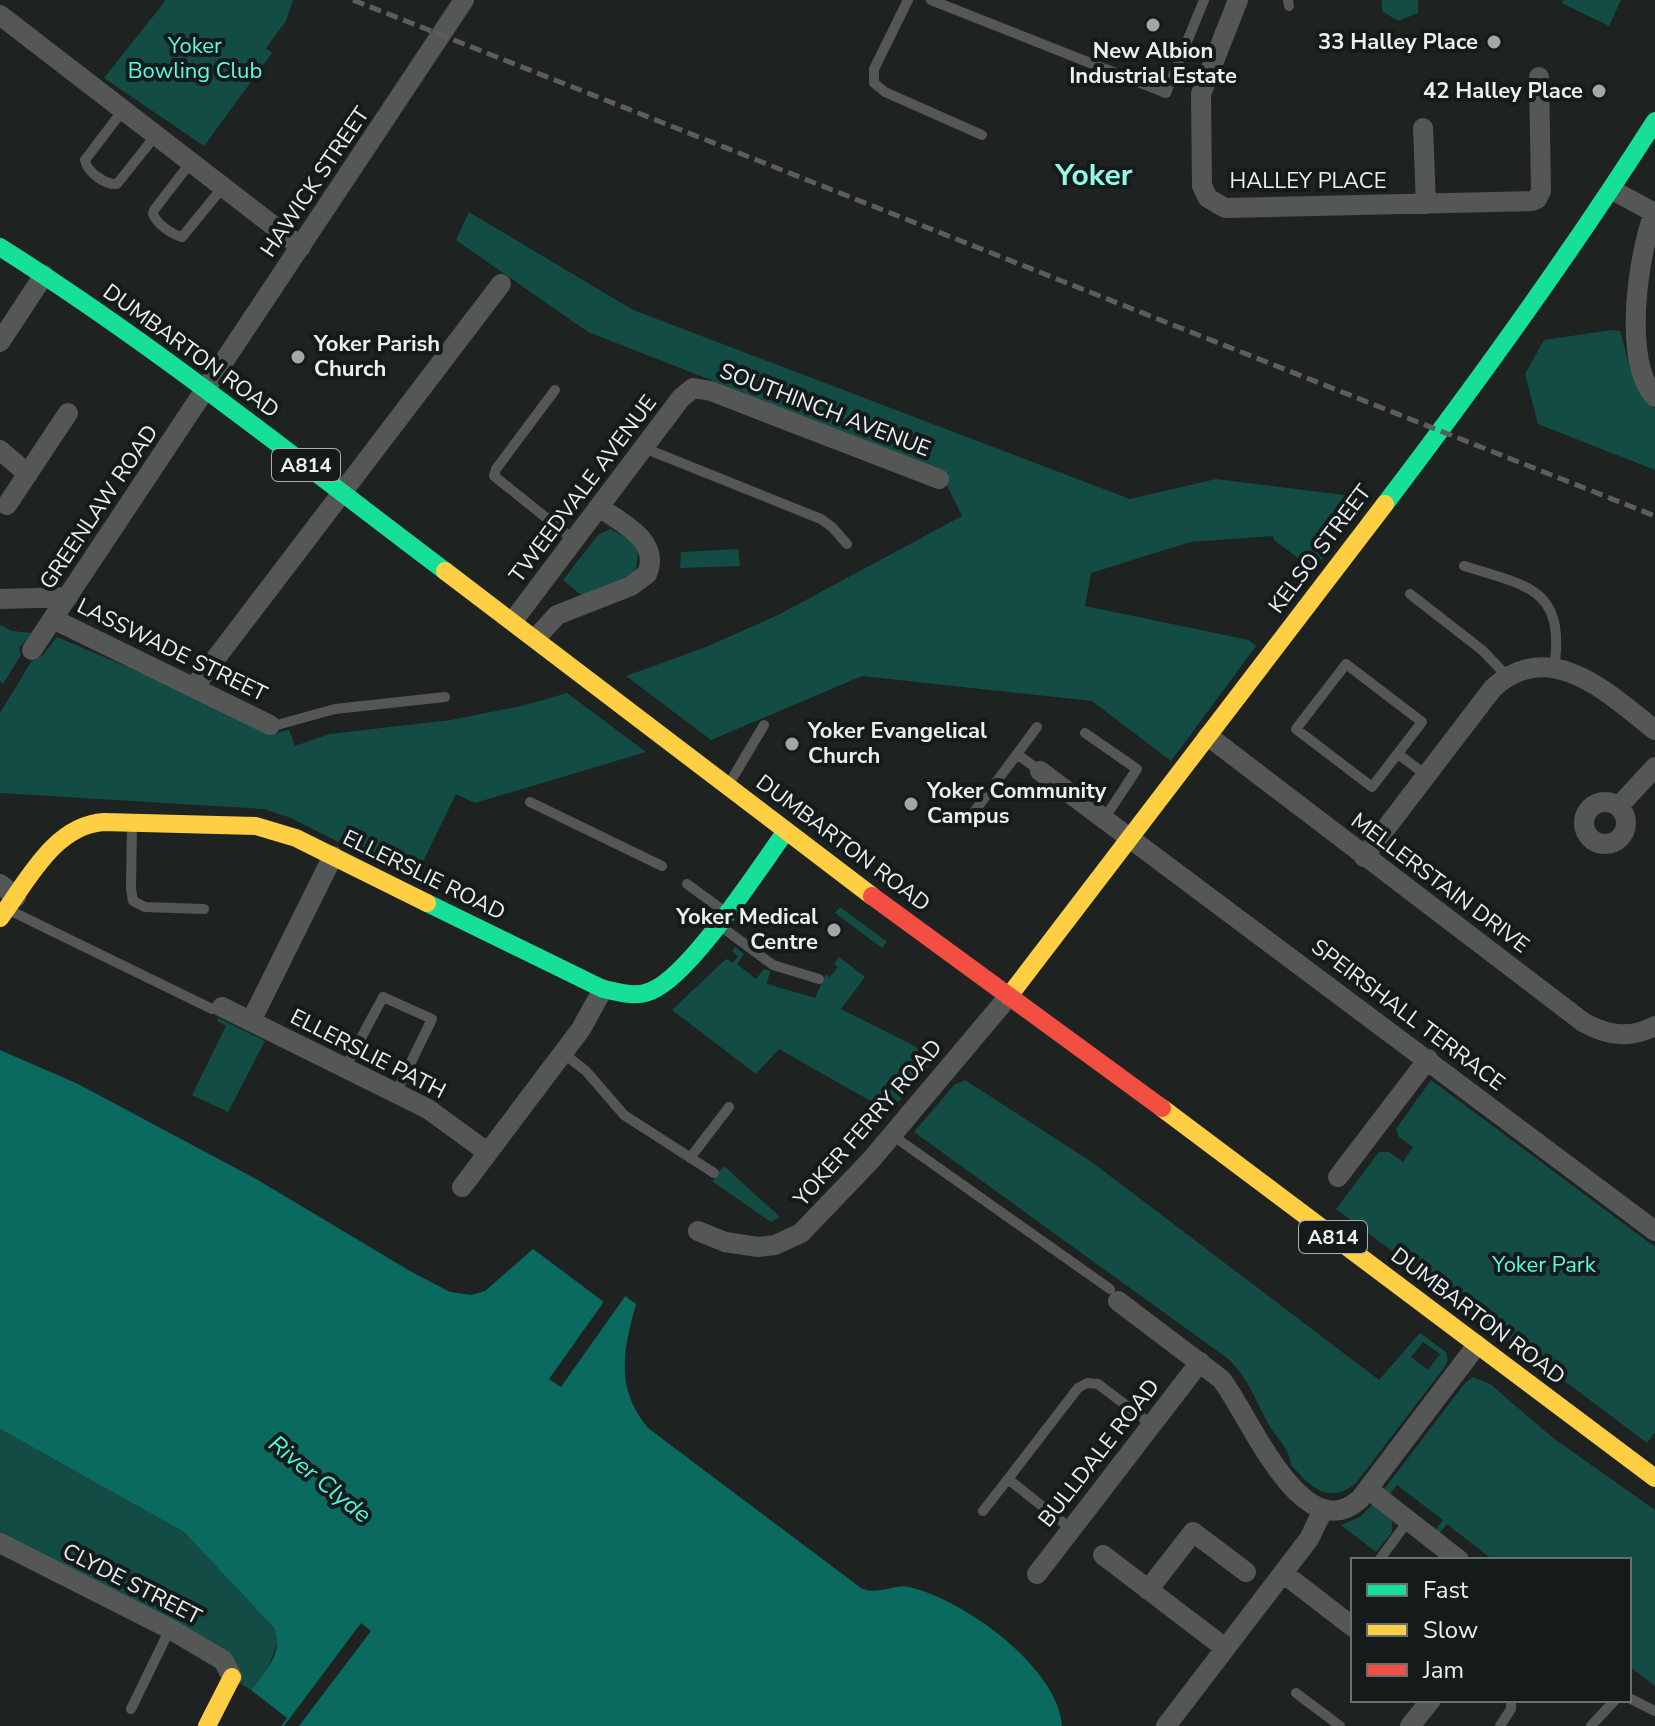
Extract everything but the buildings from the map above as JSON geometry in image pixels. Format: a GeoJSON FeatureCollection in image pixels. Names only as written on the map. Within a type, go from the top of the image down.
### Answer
{"type":"FeatureCollection","features":[{"type":"Feature","properties":{"kind":"main road","name":"KELSO STREET"},"geometry":{"type":"LineString","coordinates":[[1009,996],[1468,395],[1569,255],[1655,121]]}},
{"type":"Feature","properties":{"kind":"main road","name":"DUMBARTON ROAD"},"geometry":{"type":"LineString","coordinates":[[0,247],[206,391],[342,492],[786,831],[1125,1080],[1655,1478]]}},
{"type":"Feature","properties":{"kind":"main road","name":"ELLERSLIE ROAD"},"geometry":{"type":"LineString","coordinates":[[6,902],[58,843],[74,830],[96,822],[266,828],[288,834],[603,989],[632,995],[658,989],[681,970],[786,831]]}},
{"type":"Feature","properties":{"kind":"main road"},"geometry":{"type":"LineString","coordinates":[[207,1726],[232,1677]]}},
{"type":"Feature","properties":{"kind":"street","name":"HAWICK STREET"},"geometry":{"type":"LineString","coordinates":[[206,391],[464,0]]}},
{"type":"Feature","properties":{"kind":"street","name":"HALLEY PLACE"},"geometry":{"type":"LineString","coordinates":[[1238,0],[1201,94],[1201,179],[1208,198],[1219,206],[1527,202],[1537,199],[1541,188],[1539,77]]}},
{"type":"Feature","properties":{"kind":"street"},"geometry":{"type":"LineString","coordinates":[[0,15],[301,247]]}},
{"type":"Feature","properties":{"kind":"street"},"geometry":{"type":"LineString","coordinates":[[1423,128],[1426,204]]}},
{"type":"Feature","properties":{"kind":"street"},"geometry":{"type":"LineString","coordinates":[[1612,190],[1655,213],[1647,234],[1635,330],[1638,364],[1655,397]]}},
{"type":"Feature","properties":{"kind":"street"},"geometry":{"type":"LineString","coordinates":[[0,342],[44,275]]}},
{"type":"Feature","properties":{"kind":"street"},"geometry":{"type":"LineString","coordinates":[[194,687],[501,284]]}},
{"type":"Feature","properties":{"kind":"street","name":"TWEEDVALE AVENUE"},"geometry":{"type":"LineString","coordinates":[[513,621],[681,398],[693,388]]}},
{"type":"Feature","properties":{"kind":"street","name":"SOUTHINCH AVENUE"},"geometry":{"type":"LineString","coordinates":[[693,388],[711,391],[939,479]]}},
{"type":"Feature","properties":{"kind":"street","name":"GREENLAW ROAD"},"geometry":{"type":"LineString","coordinates":[[32,650],[206,391]]}},
{"type":"Feature","properties":{"kind":"street"},"geometry":{"type":"LineString","coordinates":[[7,505],[68,413]]}},
{"type":"Feature","properties":{"kind":"street"},"geometry":{"type":"LineString","coordinates":[[0,450],[28,474]]}},
{"type":"Feature","properties":{"kind":"street"},"geometry":{"type":"LineString","coordinates":[[536,638],[557,615],[631,586],[647,574],[651,558],[648,546],[599,507]]}},
{"type":"Feature","properties":{"kind":"street"},"geometry":{"type":"LineString","coordinates":[[0,599],[68,597]]}},
{"type":"Feature","properties":{"kind":"street","name":"LASSWADE STREET"},"geometry":{"type":"LineString","coordinates":[[53,619],[270,725]]}},
{"type":"Feature","properties":{"kind":"street"},"geometry":{"type":"LineString","coordinates":[[1364,857],[1493,688],[1508,677],[1528,670],[1554,669],[1584,677],[1655,730]]}},
{"type":"Feature","properties":{"kind":"street","name":"MELLERSTAIN DRIVE"},"geometry":{"type":"LineString","coordinates":[[1208,736],[1583,1022],[1608,1034],[1621,1035],[1655,1026]]}},
{"type":"Feature","properties":{"kind":"street"},"geometry":{"type":"LineString","coordinates":[[1619,806],[1655,767]]}},
{"type":"Feature","properties":{"kind":"street","name":"SPEIRSHALL TERRACE"},"geometry":{"type":"LineString","coordinates":[[1040,771],[1655,1231]]}},
{"type":"Feature","properties":{"kind":"street"},"geometry":{"type":"LineString","coordinates":[[251,1021],[333,856]]}},
{"type":"Feature","properties":{"kind":"street"},"geometry":{"type":"LineString","coordinates":[[462,1187],[587,1020],[603,989]]}},
{"type":"Feature","properties":{"kind":"street","name":"YOKER FERRY ROAD"},"geometry":{"type":"LineString","coordinates":[[698,1231],[742,1246],[775,1245],[801,1233],[821,1215],[892,1135],[1009,996]]}},
{"type":"Feature","properties":{"kind":"street","name":"ELLERSLIE PATH"},"geometry":{"type":"LineString","coordinates":[[217,1008],[251,1021],[434,1113],[487,1152]]}},
{"type":"Feature","properties":{"kind":"street"},"geometry":{"type":"LineString","coordinates":[[1338,1177],[1428,1059]]}},
{"type":"Feature","properties":{"kind":"street"},"geometry":{"type":"LineString","coordinates":[[1114,1295],[1200,1362],[1230,1390],[1272,1463],[1306,1499],[1323,1510],[1344,1510],[1354,1505],[1477,1345]]}},
{"type":"Feature","properties":{"kind":"street","name":"BULLDALE ROAD"},"geometry":{"type":"LineString","coordinates":[[1037,1574],[1200,1362]]}},
{"type":"Feature","properties":{"kind":"street"},"geometry":{"type":"LineString","coordinates":[[1368,1489],[1456,1558]]}},
{"type":"Feature","properties":{"kind":"street"},"geometry":{"type":"LineString","coordinates":[[1166,1726],[1309,1539],[1323,1510]]}},
{"type":"Feature","properties":{"kind":"street"},"geometry":{"type":"LineString","coordinates":[[1148,1590],[1193,1532],[1246,1572]]}},
{"type":"Feature","properties":{"kind":"street","name":"CLYDE STREET"},"geometry":{"type":"LineString","coordinates":[[0,1543],[170,1629],[223,1660],[232,1677]]}},
{"type":"Feature","properties":{"kind":"street"},"geometry":{"type":"LineString","coordinates":[[1103,1555],[1225,1648]]}},
{"type":"Feature","properties":{"kind":"street"},"geometry":{"type":"LineString","coordinates":[[1283,1573],[1351,1625]]}},
{"type":"Feature","properties":{"kind":"street"},"geometry":{"type":"LineString","coordinates":[[1410,1726],[1429,1702]]}},
{"type":"Feature","properties":{"kind":"lane"},"geometry":{"type":"LineString","coordinates":[[908,0],[874,69],[874,83],[885,92],[982,135]]}},
{"type":"Feature","properties":{"kind":"lane"},"geometry":{"type":"LineString","coordinates":[[931,0],[1166,93],[1204,0]]}},
{"type":"Feature","properties":{"kind":"lane"},"geometry":{"type":"LineString","coordinates":[[123,110],[87,157],[85,164],[90,170],[110,185],[117,184],[156,135]]}},
{"type":"Feature","properties":{"kind":"lane"},"geometry":{"type":"LineString","coordinates":[[191,162],[154,210],[154,218],[174,235],[182,237],[188,232],[223,187]]}},
{"type":"Feature","properties":{"kind":"lane"},"geometry":{"type":"LineString","coordinates":[[555,390],[494,476],[574,540]]}},
{"type":"Feature","properties":{"kind":"lane"},"geometry":{"type":"LineString","coordinates":[[644,448],[821,519],[847,544]]}},
{"type":"Feature","properties":{"kind":"lane"},"geometry":{"type":"LineString","coordinates":[[1464,566],[1519,583],[1544,599],[1553,615],[1557,633],[1554,669]]}},
{"type":"Feature","properties":{"kind":"lane"},"geometry":{"type":"LineString","coordinates":[[1410,594],[1482,650],[1508,677]]}},
{"type":"Feature","properties":{"kind":"lane"},"geometry":{"type":"LineString","coordinates":[[1346,664],[1422,722],[1398,754],[1372,787],[1296,729],[1346,664]]}},
{"type":"Feature","properties":{"kind":"lane"},"geometry":{"type":"LineString","coordinates":[[270,725],[335,709],[445,697]]}},
{"type":"Feature","properties":{"kind":"lane"},"geometry":{"type":"LineString","coordinates":[[728,786],[764,725]]}},
{"type":"Feature","properties":{"kind":"lane"},"geometry":{"type":"LineString","coordinates":[[974,812],[1037,727]]}},
{"type":"Feature","properties":{"kind":"lane"},"geometry":{"type":"LineString","coordinates":[[1085,733],[1137,769],[1104,819]]}},
{"type":"Feature","properties":{"kind":"lane"},"geometry":{"type":"LineString","coordinates":[[1017,754],[1040,771]]}},
{"type":"Feature","properties":{"kind":"lane"},"geometry":{"type":"LineString","coordinates":[[1398,754],[1426,775]]}},
{"type":"Feature","properties":{"kind":"lane"},"geometry":{"type":"LineString","coordinates":[[530,802],[662,866]]}},
{"type":"Feature","properties":{"kind":"lane"},"geometry":{"type":"LineString","coordinates":[[132,822],[133,901],[145,907],[204,909]]}},
{"type":"Feature","properties":{"kind":"lane"},"geometry":{"type":"LineString","coordinates":[[687,884],[773,965],[819,979]]}},
{"type":"Feature","properties":{"kind":"lane","name":"ELLERSLIE PATH"},"geometry":{"type":"LineString","coordinates":[[6,902],[217,1008]]}},
{"type":"Feature","properties":{"kind":"lane"},"geometry":{"type":"LineString","coordinates":[[345,1068],[383,997],[432,1019],[396,1093]]}},
{"type":"Feature","properties":{"kind":"lane"},"geometry":{"type":"LineString","coordinates":[[563,1053],[583,1068],[619,1111],[714,1173]]}},
{"type":"Feature","properties":{"kind":"lane"},"geometry":{"type":"LineString","coordinates":[[690,1158],[729,1107]]}},
{"type":"Feature","properties":{"kind":"lane"},"geometry":{"type":"LineString","coordinates":[[892,1135],[1114,1295]]}},
{"type":"Feature","properties":{"kind":"lane"},"geometry":{"type":"LineString","coordinates":[[983,1511],[1078,1388],[1087,1383],[1098,1384],[1152,1425]]}},
{"type":"Feature","properties":{"kind":"lane"},"geometry":{"type":"LineString","coordinates":[[1008,1479],[1071,1529]]}},
{"type":"Feature","properties":{"kind":"lane"},"geometry":{"type":"LineString","coordinates":[[1381,1558],[1408,1521]]}},
{"type":"Feature","properties":{"kind":"lane"},"geometry":{"type":"LineString","coordinates":[[131,1709],[170,1629]]}},
{"type":"Feature","properties":{"kind":"lane"},"geometry":{"type":"LineString","coordinates":[[1296,1693],[1340,1726]]}},
{"type":"Feature","properties":{"kind":"lane"},"geometry":{"type":"LineString","coordinates":[[1631,1699],[1655,1711]]}},
{"type":"Feature","properties":{"kind":"lane"},"geometry":{"type":"LineString","coordinates":[[1500,1726],[1511,1709],[1511,1702]]}},
{"type":"Feature","properties":{"kind":"lane"},"geometry":{"type":"LineString","coordinates":[[1591,1726],[1613,1702]]}},
{"type":"Feature","properties":{"kind":"green space","name":"Yoker Bowling Club"},"geometry":{"type":"Polygon","coordinates":[[[166,0],[293,0],[286,21],[266,48],[272,53],[204,146],[104,78],[166,0]]]}},
{"type":"Feature","properties":{"kind":"green space"},"geometry":{"type":"Polygon","coordinates":[[[1382,0],[1418,0],[1418,13],[1398,21],[1382,11],[1382,0]]]}},
{"type":"Feature","properties":{"kind":"green space"},"geometry":{"type":"Polygon","coordinates":[[[1564,0],[1621,0],[1609,26],[1562,3],[1564,0]]]}},
{"type":"Feature","properties":{"kind":"green space"},"geometry":{"type":"Polygon","coordinates":[[[469,212],[633,310],[1130,499],[1216,479],[1368,498],[1314,570],[1274,540],[1273,536],[1190,542],[1091,573],[1085,606],[1249,640],[1256,646],[1171,761],[1092,701],[862,676],[711,740],[626,676],[706,647],[778,615],[962,516],[939,469],[588,332],[456,240],[469,212]]]}},
{"type":"Feature","properties":{"kind":"green space"},"geometry":{"type":"Polygon","coordinates":[[[1620,331],[1636,384],[1655,409],[1655,470],[1538,424],[1525,374],[1544,340],[1620,331]]]}},
{"type":"Feature","properties":{"kind":"green space"},"geometry":{"type":"Polygon","coordinates":[[[610,529],[630,540],[638,552],[636,570],[631,576],[581,595],[563,580],[598,535],[610,529]]]}},
{"type":"Feature","properties":{"kind":"green space"},"geometry":{"type":"Polygon","coordinates":[[[738,549],[740,566],[680,568],[681,552],[738,549]]]}},
{"type":"Feature","properties":{"kind":"green space"},"geometry":{"type":"Polygon","coordinates":[[[0,625],[12,631],[32,633],[19,648],[21,655],[3,684],[0,681],[0,625]]]}},
{"type":"Feature","properties":{"kind":"green space"},"geometry":{"type":"Polygon","coordinates":[[[57,637],[186,692],[251,724],[276,733],[289,730],[295,746],[329,734],[451,720],[522,706],[567,693],[646,752],[475,803],[456,794],[414,880],[291,818],[264,809],[0,793],[0,713],[31,662],[43,655],[57,637]]]}},
{"type":"Feature","properties":{"kind":"green space"},"geometry":{"type":"Polygon","coordinates":[[[840,907],[887,942],[882,948],[835,913],[840,907]]]}},
{"type":"Feature","properties":{"kind":"green space"},"geometry":{"type":"Polygon","coordinates":[[[735,947],[744,954],[737,964],[756,979],[764,969],[770,971],[767,984],[815,998],[826,974],[830,977],[838,967],[834,964],[839,957],[865,977],[841,1009],[936,1057],[890,1112],[779,1049],[756,1074],[672,1010],[726,959],[733,963],[738,956],[732,951],[735,947]]]}},
{"type":"Feature","properties":{"kind":"green space"},"geometry":{"type":"Polygon","coordinates":[[[218,1018],[265,1041],[228,1112],[192,1095],[226,1026],[217,1021],[218,1018]]]}},
{"type":"Feature","properties":{"kind":"green space"},"geometry":{"type":"Polygon","coordinates":[[[965,1080],[1093,1163],[1379,1380],[1420,1333],[1446,1352],[1448,1360],[1444,1368],[1356,1483],[1337,1493],[1328,1493],[1313,1486],[1291,1465],[1286,1450],[1270,1427],[1247,1382],[1227,1358],[914,1132],[954,1085],[965,1080]],[[1423,1342],[1411,1357],[1428,1370],[1440,1354],[1423,1342]]]}},
{"type":"Feature","properties":{"kind":"green space","name":"Yoker Park"},"geometry":{"type":"Polygon","coordinates":[[[1431,1080],[1655,1247],[1655,1432],[1647,1443],[1336,1209],[1379,1152],[1389,1152],[1403,1162],[1413,1147],[1399,1137],[1396,1129],[1431,1080]]]}},
{"type":"Feature","properties":{"kind":"green space"},"geometry":{"type":"Polygon","coordinates":[[[724,1166],[780,1217],[771,1222],[712,1181],[724,1166]]]}},
{"type":"Feature","properties":{"kind":"green space"},"geometry":{"type":"Polygon","coordinates":[[[1473,1377],[1490,1384],[1553,1438],[1655,1510],[1655,1686],[1631,1668],[1631,1558],[1490,1558],[1447,1524],[1438,1535],[1434,1532],[1443,1520],[1397,1485],[1388,1496],[1382,1492],[1465,1383],[1473,1377]]]}},
{"type":"Feature","properties":{"kind":"green space"},"geometry":{"type":"Polygon","coordinates":[[[0,1429],[184,1532],[274,1628],[279,1638],[267,1671],[251,1690],[0,1537],[0,1429]]]}},
{"type":"Feature","properties":{"kind":"green space"},"geometry":{"type":"Polygon","coordinates":[[[1374,1503],[1392,1521],[1392,1532],[1376,1552],[1341,1525],[1360,1517],[1374,1503]]]}},
{"type":"Feature","properties":{"kind":"water","name":"River Clyde"},"geometry":{"type":"Polygon","coordinates":[[[0,1050],[78,1084],[256,1179],[450,1292],[471,1295],[485,1291],[533,1249],[604,1302],[632,1262],[643,1271],[625,1296],[636,1304],[625,1353],[626,1384],[637,1413],[648,1428],[861,1588],[873,1591],[909,1587],[955,1605],[980,1621],[1026,1659],[1044,1681],[1056,1704],[1062,1726],[281,1726],[287,1718],[251,1690],[275,1653],[277,1637],[274,1628],[184,1532],[0,1429],[0,1050]]]}},
{"type":"Feature","properties":{"kind":"pier"},"geometry":{"type":"Polygon","coordinates":[[[632,1262],[643,1271],[561,1387],[549,1379],[632,1262]]]}},
{"type":"Feature","properties":{"kind":"pier"},"geometry":{"type":"Polygon","coordinates":[[[361,1623],[371,1631],[299,1726],[284,1726],[361,1623]]]}},
{"type":"Feature","properties":{"kind":"railway"},"geometry":{"type":"LineString","coordinates":[[353,0],[1655,516]]}},
{"type":"Feature","properties":{"kind":"traffic: fast"},"geometry":{"type":"LineString","coordinates":[[1385,504],[1524,315],[1655,121]]}},
{"type":"Feature","properties":{"kind":"traffic: fast"},"geometry":{"type":"LineString","coordinates":[[0,247],[170,364],[445,571]]}},
{"type":"Feature","properties":{"kind":"traffic: fast"},"geometry":{"type":"LineString","coordinates":[[427,903],[603,989],[627,994],[645,993],[667,981],[704,944],[786,831]]}},
{"type":"Feature","properties":{"kind":"traffic: slow"},"geometry":{"type":"LineString","coordinates":[[1009,996],[1385,504]]}},
{"type":"Feature","properties":{"kind":"traffic: slow"},"geometry":{"type":"LineString","coordinates":[[445,571],[872,896]]}},
{"type":"Feature","properties":{"kind":"traffic: slow"},"geometry":{"type":"LineString","coordinates":[[0,918],[56,844],[70,833],[104,822],[256,826],[296,838],[427,903]]}},
{"type":"Feature","properties":{"kind":"traffic: slow"},"geometry":{"type":"LineString","coordinates":[[1162,1108],[1655,1478]]}},
{"type":"Feature","properties":{"kind":"traffic: slow"},"geometry":{"type":"LineString","coordinates":[[207,1726],[232,1677]]}},
{"type":"Feature","properties":{"kind":"traffic: jam"},"geometry":{"type":"LineString","coordinates":[[872,896],[1162,1108]]}},
{"type":"Feature","properties":{"kind":"place","name":"New Albion Industrial Estate"},"geometry":{"type":"Point","coordinates":[1153,25]}},
{"type":"Feature","properties":{"kind":"place","name":"33 Halley Place"},"geometry":{"type":"Point","coordinates":[1494,42]}},
{"type":"Feature","properties":{"kind":"place","name":"42 Halley Place"},"geometry":{"type":"Point","coordinates":[1599,91]}},
{"type":"Feature","properties":{"kind":"place","name":"Yoker Parish Church"},"geometry":{"type":"Point","coordinates":[298,357]}},
{"type":"Feature","properties":{"kind":"place","name":"Yoker Evangelical Church"},"geometry":{"type":"Point","coordinates":[792,744]}},
{"type":"Feature","properties":{"kind":"place","name":"Yoker Community Campus"},"geometry":{"type":"Point","coordinates":[911,804]}},
{"type":"Feature","properties":{"kind":"place","name":"Yoker Medical Centre"},"geometry":{"type":"Point","coordinates":[834,930]}},
{"type":"Feature","properties":{"kind":"district","name":"Yoker"},"geometry":{"type":"Point","coordinates":[1094,175]}}]}
